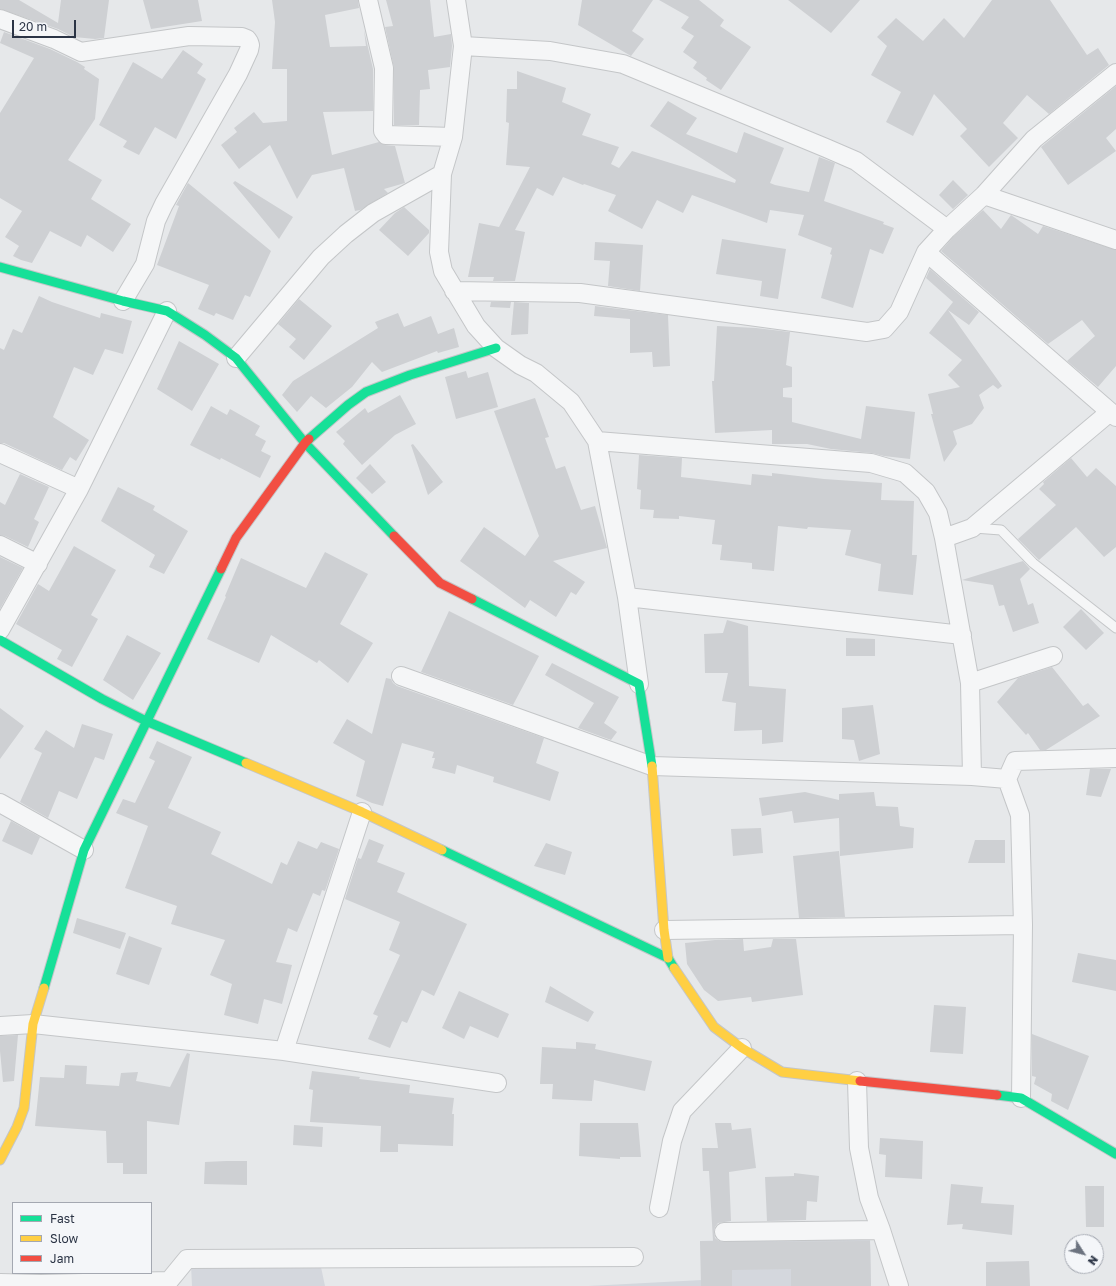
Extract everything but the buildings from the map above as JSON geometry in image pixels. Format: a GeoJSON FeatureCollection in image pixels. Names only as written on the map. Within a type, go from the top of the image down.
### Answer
{"type":"FeatureCollection","features":[{"type":"Feature","properties":{"kind":"street"},"geometry":{"type":"LineString","coordinates":[[368,0],[384,68],[383,131],[386,135],[454,137]]}},
{"type":"Feature","properties":{"kind":"street"},"geometry":{"type":"LineString","coordinates":[[456,0],[463,46],[454,137],[442,174],[439,252],[443,271],[476,326],[496,348],[520,365],[536,373],[571,402],[597,441],[627,597],[652,766],[664,930],[668,958],[714,1027],[742,1048],[782,1072],[1021,1098],[1116,1154]]}},
{"type":"Feature","properties":{"kind":"street"},"geometry":{"type":"LineString","coordinates":[[0,19],[54,39],[81,52],[189,36],[242,37],[247,39],[249,42],[249,50],[238,74],[156,220],[144,264],[123,301]]}},
{"type":"Feature","properties":{"kind":"street"},"geometry":{"type":"LineString","coordinates":[[463,46],[550,51],[623,64],[826,148],[856,162],[947,229]]}},
{"type":"Feature","properties":{"kind":"street"},"geometry":{"type":"LineString","coordinates":[[454,291],[580,293],[867,332],[884,329],[899,312],[926,252],[947,229],[984,195],[1034,139],[1116,73]]}},
{"type":"Feature","properties":{"kind":"street"},"geometry":{"type":"LineString","coordinates":[[236,358],[320,257],[373,213],[442,174]]}},
{"type":"Feature","properties":{"kind":"street"},"geometry":{"type":"LineString","coordinates":[[984,195],[1116,240]]}},
{"type":"Feature","properties":{"kind":"street"},"geometry":{"type":"LineString","coordinates":[[926,252],[1113,414],[972,528],[944,538]]}},
{"type":"Feature","properties":{"kind":"street"},"geometry":{"type":"LineString","coordinates":[[0,267],[123,301],[167,310],[236,358],[305,443],[440,583],[639,684]]}},
{"type":"Feature","properties":{"kind":"street"},"geometry":{"type":"LineString","coordinates":[[0,630],[79,489],[167,310]]}},
{"type":"Feature","properties":{"kind":"street"},"geometry":{"type":"LineString","coordinates":[[0,1160],[17,1127],[24,1108],[33,1024],[84,850],[236,538],[305,443],[348,405],[366,392],[410,375],[496,348]]}},
{"type":"Feature","properties":{"kind":"street"},"geometry":{"type":"LineString","coordinates":[[597,441],[871,463],[905,473],[926,492],[938,513],[944,538],[970,683],[972,776]]}},
{"type":"Feature","properties":{"kind":"street"},"geometry":{"type":"LineString","coordinates":[[0,452],[79,489]]}},
{"type":"Feature","properties":{"kind":"street"},"geometry":{"type":"LineString","coordinates":[[0,545],[38,564]]}},
{"type":"Feature","properties":{"kind":"street"},"geometry":{"type":"LineString","coordinates":[[627,597],[962,634]]}},
{"type":"Feature","properties":{"kind":"street"},"geometry":{"type":"LineString","coordinates":[[0,640],[102,699],[146,721],[362,812],[668,958]]}},
{"type":"Feature","properties":{"kind":"street"},"geometry":{"type":"LineString","coordinates":[[970,683],[1053,656]]}},
{"type":"Feature","properties":{"kind":"street"},"geometry":{"type":"LineString","coordinates":[[401,676],[652,766],[972,776],[1007,779]]}},
{"type":"Feature","properties":{"kind":"street"},"geometry":{"type":"LineString","coordinates":[[1021,1098],[1023,925],[1020,815],[1007,779],[1015,761],[1116,758]]}},
{"type":"Feature","properties":{"kind":"street"},"geometry":{"type":"LineString","coordinates":[[0,803],[84,850]]}},
{"type":"Feature","properties":{"kind":"street"},"geometry":{"type":"LineString","coordinates":[[284,1051],[362,812]]}},
{"type":"Feature","properties":{"kind":"street"},"geometry":{"type":"LineString","coordinates":[[664,930],[1023,925]]}},
{"type":"Feature","properties":{"kind":"street"},"geometry":{"type":"LineString","coordinates":[[0,1026],[33,1024],[284,1051],[497,1083]]}},
{"type":"Feature","properties":{"kind":"street"},"geometry":{"type":"LineString","coordinates":[[659,1208],[672,1141],[682,1110],[742,1048]]}},
{"type":"Feature","properties":{"kind":"street"},"geometry":{"type":"LineString","coordinates":[[858,1081],[859,1148],[869,1198],[899,1286]]}},
{"type":"Feature","properties":{"kind":"street"},"geometry":{"type":"LineString","coordinates":[[724,1232],[881,1230]]}},
{"type":"Feature","properties":{"kind":"street"},"geometry":{"type":"LineString","coordinates":[[0,1283],[41,1284],[169,1281],[187,1259],[634,1257]]}},
{"type":"Feature","properties":{"kind":"lane"},"geometry":{"type":"LineString","coordinates":[[972,528],[1001,530],[1032,563],[1116,628]]}},
{"type":"Feature","properties":{"kind":"shaded area"},"geometry":{"type":"Polygon","coordinates":[[[870,1236],[871,1286],[588,1286],[702,1280],[700,1241],[870,1236]]]}},
{"type":"Feature","properties":{"kind":"shaded area"},"geometry":{"type":"Polygon","coordinates":[[[191,1265],[321,1267],[325,1286],[192,1286],[191,1265]]]}},
{"type":"Feature","properties":{"kind":"traffic: fast"},"geometry":{"type":"LineString","coordinates":[[0,267],[123,301],[167,311],[205,335],[236,358],[305,443],[394,536]]}},
{"type":"Feature","properties":{"kind":"traffic: fast"},"geometry":{"type":"LineString","coordinates":[[309,439],[348,405],[366,392],[410,375],[496,348]]}},
{"type":"Feature","properties":{"kind":"traffic: fast"},"geometry":{"type":"LineString","coordinates":[[44,988],[84,850],[221,569]]}},
{"type":"Feature","properties":{"kind":"traffic: fast"},"geometry":{"type":"LineString","coordinates":[[472,599],[639,684],[652,766]]}},
{"type":"Feature","properties":{"kind":"traffic: fast"},"geometry":{"type":"LineString","coordinates":[[0,640],[102,699],[146,721],[246,763]]}},
{"type":"Feature","properties":{"kind":"traffic: fast"},"geometry":{"type":"LineString","coordinates":[[442,850],[668,958],[674,968]]}},
{"type":"Feature","properties":{"kind":"traffic: fast"},"geometry":{"type":"LineString","coordinates":[[997,1095],[1021,1098],[1116,1154]]}},
{"type":"Feature","properties":{"kind":"traffic: slow"},"geometry":{"type":"LineString","coordinates":[[246,763],[362,812],[442,850]]}},
{"type":"Feature","properties":{"kind":"traffic: slow"},"geometry":{"type":"LineString","coordinates":[[652,766],[664,930],[668,958]]}},
{"type":"Feature","properties":{"kind":"traffic: slow"},"geometry":{"type":"LineString","coordinates":[[674,968],[714,1027],[742,1048],[782,1072],[860,1081]]}},
{"type":"Feature","properties":{"kind":"traffic: slow"},"geometry":{"type":"LineString","coordinates":[[0,1160],[17,1127],[24,1108],[33,1024],[44,988]]}},
{"type":"Feature","properties":{"kind":"traffic: jam"},"geometry":{"type":"LineString","coordinates":[[221,569],[236,538],[309,439]]}},
{"type":"Feature","properties":{"kind":"traffic: jam"},"geometry":{"type":"LineString","coordinates":[[394,536],[440,583],[472,599]]}},
{"type":"Feature","properties":{"kind":"traffic: jam"},"geometry":{"type":"LineString","coordinates":[[860,1081],[997,1095]]}}]}
